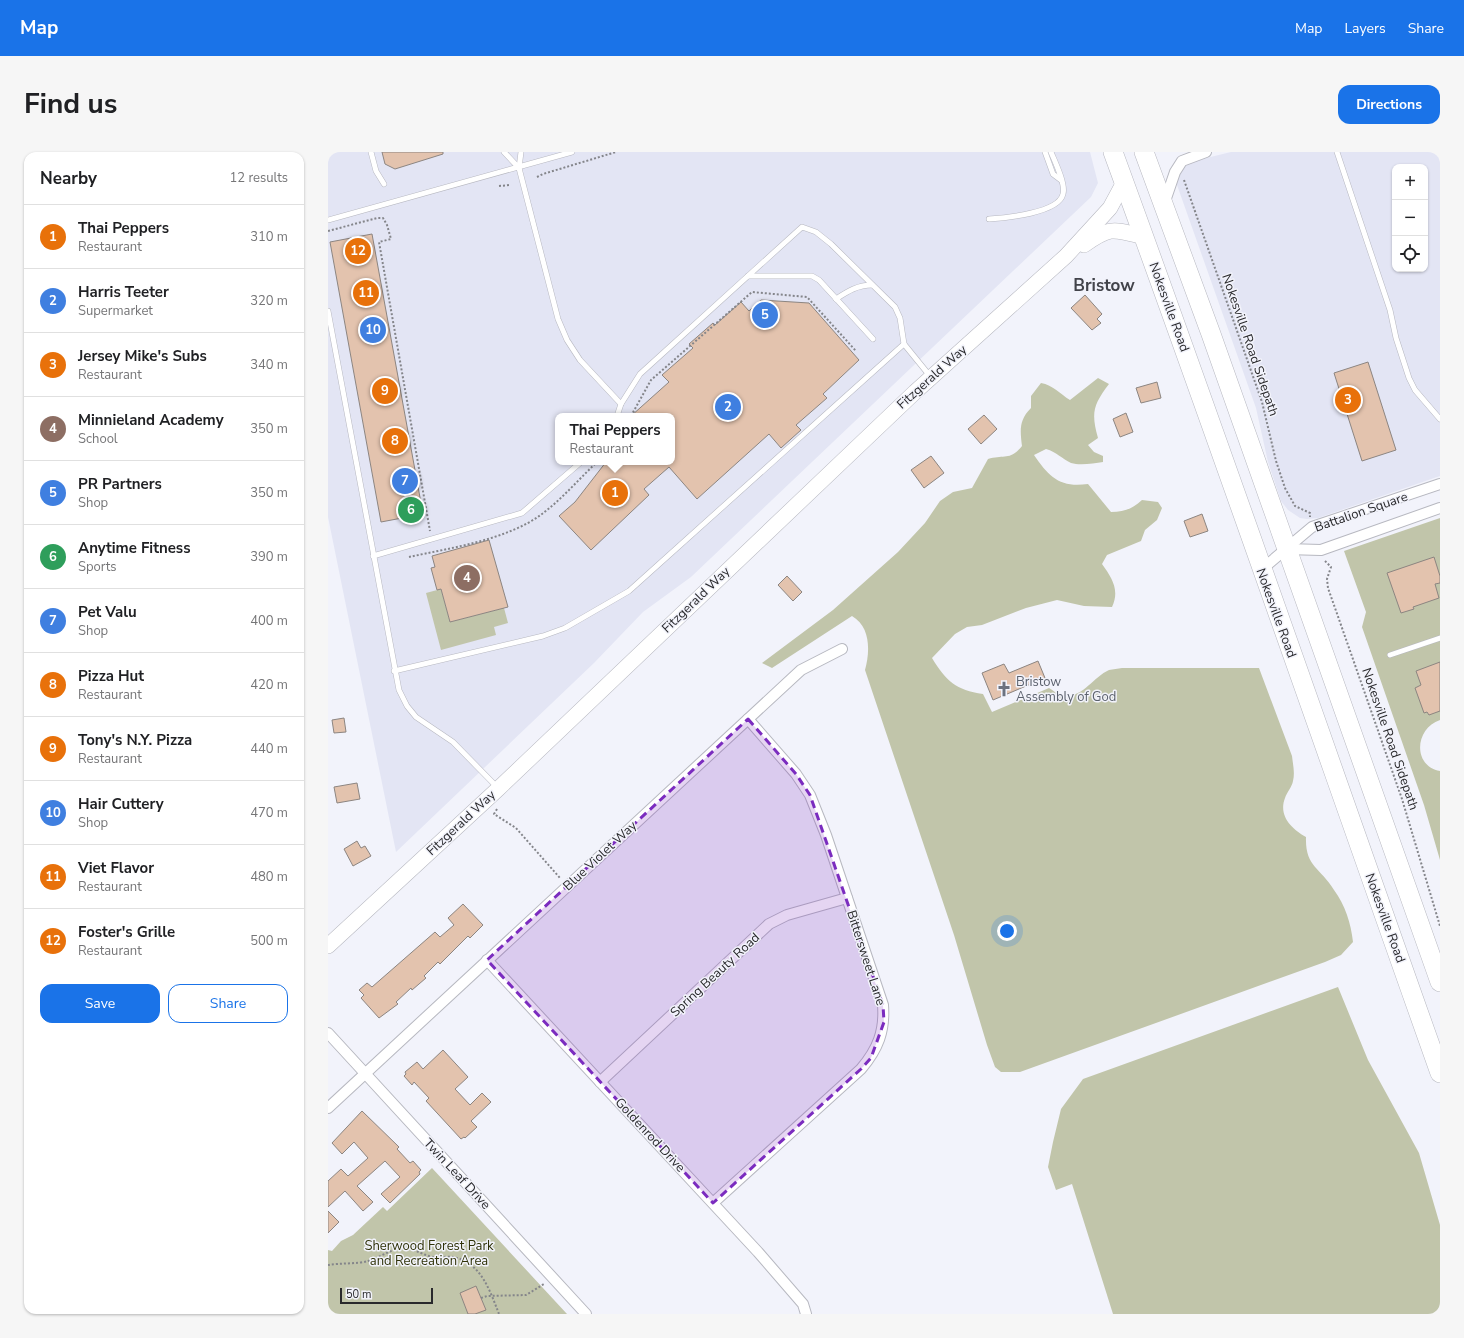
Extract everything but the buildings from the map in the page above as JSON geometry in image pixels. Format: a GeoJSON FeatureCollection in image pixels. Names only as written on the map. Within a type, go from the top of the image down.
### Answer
{"type":"FeatureCollection","features":[{"type":"Feature","properties":{"kind":"highway","name":"Nokesville Road"},"geometry":{"type":"LineString","coordinates":[[1113,152],[1440,1073]]}},
{"type":"Feature","properties":{"kind":"highway"},"geometry":{"type":"LineString","coordinates":[[1144,152],[1164,204],[1440,982]]}},
{"type":"Feature","properties":{"kind":"street"},"geometry":{"type":"LineString","coordinates":[[1164,204],[1178,166],[1184,159],[1206,152]]}},
{"type":"Feature","properties":{"kind":"street","name":"Fitzgerald Way"},"geometry":{"type":"LineString","coordinates":[[328,946],[493,793],[931,377],[1066,256],[1110,208],[1124,182]]}},
{"type":"Feature","properties":{"kind":"street","name":"Fitzgerald Way"},"geometry":{"type":"LineString","coordinates":[[1066,256],[1102,233],[1111,230],[1144,237]]}},
{"type":"Feature","properties":{"kind":"street","name":"Battalion Square"},"geometry":{"type":"LineString","coordinates":[[1261,570],[1312,527],[1440,484]]}},
{"type":"Feature","properties":{"kind":"street","name":"Battalion Square"},"geometry":{"type":"LineString","coordinates":[[1286,549],[1321,550],[1440,508]]}},
{"type":"Feature","properties":{"kind":"street","name":"Blue Violet Way"},"geometry":{"type":"LineString","coordinates":[[328,1108],[364,1073],[801,670],[842,649]]}},
{"type":"Feature","properties":{"kind":"street","name":"Bittersweet Lane"},"geometry":{"type":"LineString","coordinates":[[713,1203],[861,1069],[871,1058],[879,1041],[884,1022],[883,1006],[826,834],[810,795],[796,774],[748,719]]}},
{"type":"Feature","properties":{"kind":"street","name":"Spring Beauty Road"},"geometry":{"type":"LineString","coordinates":[[600,1082],[769,924],[787,915],[847,898]]}},
{"type":"Feature","properties":{"kind":"street","name":"Goldenrod Drive"},"geometry":{"type":"LineString","coordinates":[[487,960],[758,1252],[802,1304],[806,1314]]}},
{"type":"Feature","properties":{"kind":"street","name":"Twin Leaf Drive"},"geometry":{"type":"LineString","coordinates":[[328,1033],[586,1314]]}},
{"type":"Feature","properties":{"kind":"lane"},"geometry":{"type":"LineString","coordinates":[[371,152],[376,171],[384,184]]}},
{"type":"Feature","properties":{"kind":"lane"},"geometry":{"type":"LineString","coordinates":[[504,152],[519,168]]}},
{"type":"Feature","properties":{"kind":"lane"},"geometry":{"type":"LineString","coordinates":[[521,152],[519,168],[558,319],[567,340],[580,360],[621,404]]}},
{"type":"Feature","properties":{"kind":"lane"},"geometry":{"type":"LineString","coordinates":[[328,220],[572,152]]}},
{"type":"Feature","properties":{"kind":"lane"},"geometry":{"type":"LineString","coordinates":[[1045,152],[1053,174],[1062,181]]}},
{"type":"Feature","properties":{"kind":"lane"},"geometry":{"type":"LineString","coordinates":[[989,219],[1016,217],[1057,204],[1063,194],[1062,181],[1051,152]]}},
{"type":"Feature","properties":{"kind":"lane"},"geometry":{"type":"LineString","coordinates":[[1337,152],[1390,310],[1396,338],[1409,378],[1415,390],[1440,420]]}},
{"type":"Feature","properties":{"kind":"lane"},"geometry":{"type":"LineString","coordinates":[[618,413],[621,404],[640,374],[802,227],[816,232],[831,244],[894,307],[900,318],[904,344],[931,377]]}},
{"type":"Feature","properties":{"kind":"lane"},"geometry":{"type":"LineString","coordinates":[[748,276],[812,276],[819,280],[873,339]]}},
{"type":"Feature","properties":{"kind":"lane"},"geometry":{"type":"LineString","coordinates":[[836,299],[863,285],[872,285]]}},
{"type":"Feature","properties":{"kind":"lane"},"geometry":{"type":"LineString","coordinates":[[328,311],[394,671],[399,690],[407,706],[416,717],[453,742],[493,793]]}},
{"type":"Feature","properties":{"kind":"lane"},"geometry":{"type":"LineString","coordinates":[[394,671],[565,628],[629,591],[904,344]]}},
{"type":"Feature","properties":{"kind":"lane"},"geometry":{"type":"LineString","coordinates":[[373,556],[522,514],[578,465]]}},
{"type":"Feature","properties":{"kind":"lane"},"geometry":{"type":"LineString","coordinates":[[1390,655],[1440,638]]}},
{"type":"Feature","properties":{"kind":"path"},"geometry":{"type":"LineString","coordinates":[[537,178],[543,174],[616,152]]}},
{"type":"Feature","properties":{"kind":"path","name":"Nokesville Road Sidepath"},"geometry":{"type":"LineString","coordinates":[[1185,176],[1185,182],[1262,402],[1278,468],[1292,501],[1300,510],[1310,513],[1310,520]]}},
{"type":"Feature","properties":{"kind":"path"},"geometry":{"type":"LineString","coordinates":[[499,186],[510,185]]}},
{"type":"Feature","properties":{"kind":"path"},"geometry":{"type":"LineString","coordinates":[[328,231],[378,218],[383,218],[387,225],[391,239],[379,242],[433,552]]}},
{"type":"Feature","properties":{"kind":"path"},"geometry":{"type":"LineString","coordinates":[[633,413],[651,380],[752,292],[807,297],[856,351]]}},
{"type":"Feature","properties":{"kind":"path","name":"Nokesville Road Sidepath"},"geometry":{"type":"LineString","coordinates":[[1325,561],[1331,567],[1326,579],[1328,588],[1402,798],[1440,926]]}},
{"type":"Feature","properties":{"kind":"path"},"geometry":{"type":"LineString","coordinates":[[493,793],[498,810],[494,814],[516,828],[567,886]]}},
{"type":"Feature","properties":{"kind":"path"},"geometry":{"type":"LineString","coordinates":[[328,1265],[341,1262],[368,1261],[389,1252],[405,1248],[431,1257],[455,1257],[476,1270],[486,1282],[499,1314]]}},
{"type":"Feature","properties":{"kind":"path"},"geometry":{"type":"LineString","coordinates":[[481,1298],[492,1296],[526,1296],[553,1277]]}},
{"type":"Feature","properties":{"kind":"highlighted area"},"geometry":{"type":"Polygon","coordinates":[[[748,719],[796,774],[810,795],[883,1005],[884,1022],[871,1058],[861,1069],[713,1203],[487,960],[748,719]]]}},
{"type":"Feature","properties":{"kind":"shaded area"},"geometry":{"type":"Polygon","coordinates":[[[328,152],[1090,152],[1098,183],[1091,197],[691,577],[643,612],[594,663],[396,852],[328,517],[328,152]]]}},
{"type":"Feature","properties":{"kind":"shaded area"},"geometry":{"type":"Polygon","coordinates":[[[1231,152],[1440,152],[1440,476],[1318,518],[1300,518],[1288,510],[1281,501],[1268,462],[1256,408],[1177,185],[1176,179],[1183,165],[1231,152]]]}},
{"type":"Feature","properties":{"kind":"green space"},"geometry":{"type":"Polygon","coordinates":[[[1098,378],[1109,384],[1100,398],[1095,410],[1094,415],[1098,438],[1088,445],[1094,452],[1103,456],[1103,462],[1075,464],[1046,449],[1034,455],[1050,475],[1056,479],[1070,484],[1088,484],[1111,512],[1128,509],[1135,506],[1142,500],[1158,502],[1162,508],[1157,520],[1145,530],[1141,541],[1107,555],[1102,564],[1114,584],[1115,595],[1112,607],[1084,606],[1057,600],[1026,608],[982,625],[967,627],[955,634],[932,658],[942,673],[953,683],[966,690],[983,694],[992,712],[1049,688],[1063,696],[1076,694],[1109,670],[1122,668],[1259,668],[1292,756],[1294,778],[1283,805],[1283,811],[1291,826],[1306,837],[1306,847],[1311,861],[1329,882],[1338,896],[1349,921],[1353,942],[1341,955],[1325,962],[1020,1072],[1001,1072],[995,1067],[987,1045],[954,935],[865,670],[868,656],[868,640],[863,627],[852,616],[772,668],[762,663],[833,610],[898,552],[925,523],[940,501],[953,492],[972,488],[988,459],[1014,454],[1018,451],[1022,446],[1022,421],[1031,408],[1031,396],[1041,383],[1053,388],[1070,400],[1098,378]]]}},
{"type":"Feature","properties":{"kind":"green space"},"geometry":{"type":"Polygon","coordinates":[[[1440,518],[1440,720],[1432,724],[1426,731],[1422,738],[1420,747],[1421,755],[1425,762],[1431,768],[1440,771],[1440,860],[1424,805],[1362,627],[1366,612],[1344,551],[1440,518]]]}},
{"type":"Feature","properties":{"kind":"green space"},"geometry":{"type":"Polygon","coordinates":[[[441,589],[450,622],[504,608],[508,623],[494,627],[496,635],[441,650],[426,593],[441,589]]]}},
{"type":"Feature","properties":{"kind":"green space"},"geometry":{"type":"Polygon","coordinates":[[[1338,987],[1368,1060],[1419,1153],[1440,1225],[1440,1314],[1113,1314],[1072,1184],[1056,1190],[1048,1167],[1061,1109],[1083,1079],[1338,987]]]}},
{"type":"Feature","properties":{"kind":"green space","name":"Sherwood Forest Park and Recreation Area"},"geometry":{"type":"Polygon","coordinates":[[[432,1168],[567,1314],[328,1314],[328,1250],[332,1251],[341,1241],[353,1235],[383,1207],[387,1211],[432,1168]]]}},
{"type":"Feature","properties":{"kind":"place","name":"Foster's Grille"},"geometry":{"type":"Point","coordinates":[358,251]}},
{"type":"Feature","properties":{"kind":"place","name":"Viet Flavor"},"geometry":{"type":"Point","coordinates":[366,293]}},
{"type":"Feature","properties":{"kind":"place","name":"PR Partners"},"geometry":{"type":"Point","coordinates":[765,315]}},
{"type":"Feature","properties":{"kind":"place","name":"Hair Cuttery"},"geometry":{"type":"Point","coordinates":[373,330]}},
{"type":"Feature","properties":{"kind":"place","name":"Tony's N.Y. Pizza"},"geometry":{"type":"Point","coordinates":[385,391]}},
{"type":"Feature","properties":{"kind":"place","name":"Jersey Mike's Subs"},"geometry":{"type":"Point","coordinates":[1348,400]}},
{"type":"Feature","properties":{"kind":"place","name":"Harris Teeter"},"geometry":{"type":"Point","coordinates":[728,407]}},
{"type":"Feature","properties":{"kind":"place","name":"Pizza Hut"},"geometry":{"type":"Point","coordinates":[395,441]}},
{"type":"Feature","properties":{"kind":"place","name":"Pet Valu"},"geometry":{"type":"Point","coordinates":[405,481]}},
{"type":"Feature","properties":{"kind":"place","name":"Thai Peppers"},"geometry":{"type":"Point","coordinates":[615,493]}},
{"type":"Feature","properties":{"kind":"place","name":"Anytime Fitness"},"geometry":{"type":"Point","coordinates":[411,510]}},
{"type":"Feature","properties":{"kind":"place","name":"Minnieland Academy"},"geometry":{"type":"Point","coordinates":[467,578]}},
{"type":"Feature","properties":{"kind":"place","name":"Bristow Assembly of God"},"geometry":{"type":"Point","coordinates":[1004,689]}},
{"type":"Feature","properties":{"kind":"district","name":"Bristow"},"geometry":{"type":"Point","coordinates":[1104,285]}}]}
